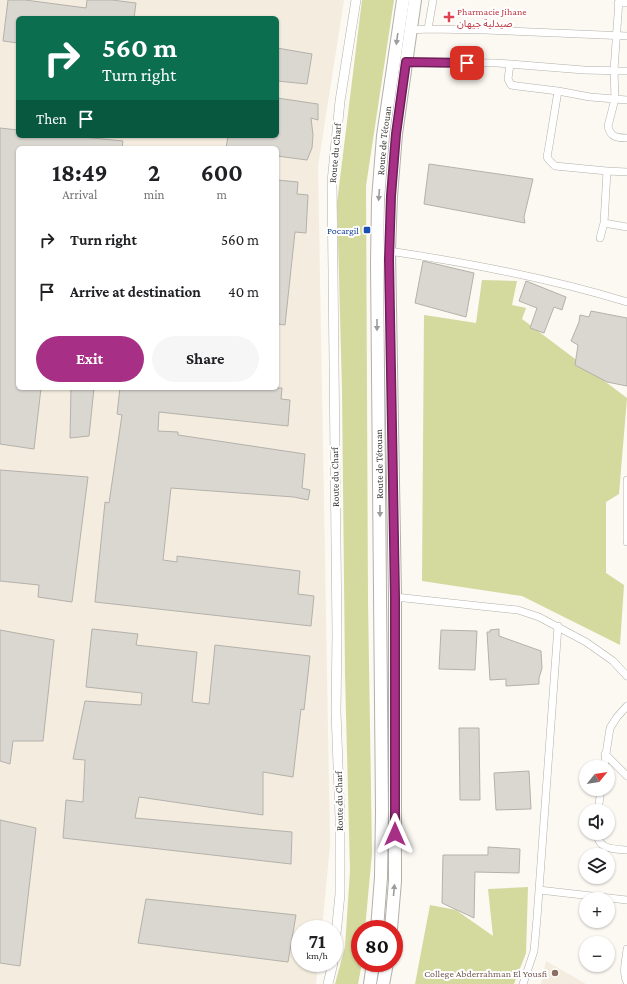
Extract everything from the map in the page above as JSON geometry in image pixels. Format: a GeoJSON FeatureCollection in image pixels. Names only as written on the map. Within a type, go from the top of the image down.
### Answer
{"type":"FeatureCollection","features":[{"type":"Feature","properties":{"kind":"highway","name":"Route de Tétouan"},"geometry":{"type":"LineString","coordinates":[[378,920],[381,877],[382,811],[377,264],[378,200],[383,136],[403,0]]}},
{"type":"Feature","properties":{"kind":"highway","name":"Route de Tétouan"},"geometry":{"type":"LineString","coordinates":[[392,920],[395,881],[395,597],[390,251],[391,196],[396,134],[415,0]]}},
{"type":"Feature","properties":{"kind":"highway"},"geometry":{"type":"LineString","coordinates":[[370,984],[372,972]]}},
{"type":"Feature","properties":{"kind":"highway"},"geometry":{"type":"LineString","coordinates":[[383,984],[385,972]]}},
{"type":"Feature","properties":{"kind":"street","name":"Route du Charf"},"geometry":{"type":"LineString","coordinates":[[337,920],[340,894],[340,818],[336,712],[337,634],[332,182],[340,101],[356,0]]}},
{"type":"Feature","properties":{"kind":"street"},"geometry":{"type":"LineString","coordinates":[[428,29],[433,0]]}},
{"type":"Feature","properties":{"kind":"street"},"geometry":{"type":"LineString","coordinates":[[627,3],[618,1],[614,70],[615,98],[608,126],[612,135],[627,138]]}},
{"type":"Feature","properties":{"kind":"street"},"geometry":{"type":"LineString","coordinates":[[411,30],[485,30],[627,36]]}},
{"type":"Feature","properties":{"kind":"street"},"geometry":{"type":"LineString","coordinates":[[406,62],[510,64],[584,70],[627,71]]}},
{"type":"Feature","properties":{"kind":"street"},"geometry":{"type":"LineString","coordinates":[[510,64],[508,79],[511,84],[517,86],[590,97],[627,100]]}},
{"type":"Feature","properties":{"kind":"street"},"geometry":{"type":"LineString","coordinates":[[558,91],[548,146],[547,157],[549,160],[555,166],[627,172]]}},
{"type":"Feature","properties":{"kind":"street"},"geometry":{"type":"LineString","coordinates":[[600,238],[604,223],[607,171]]}},
{"type":"Feature","properties":{"kind":"street"},"geometry":{"type":"LineString","coordinates":[[604,223],[627,227]]}},
{"type":"Feature","properties":{"kind":"street"},"geometry":{"type":"LineString","coordinates":[[390,251],[464,263],[524,275],[627,302]]}},
{"type":"Feature","properties":{"kind":"street"},"geometry":{"type":"LineString","coordinates":[[627,480],[627,542]]}},
{"type":"Feature","properties":{"kind":"street"},"geometry":{"type":"LineString","coordinates":[[395,597],[518,610],[539,617],[558,626],[624,666],[627,676]]}},
{"type":"Feature","properties":{"kind":"street"},"geometry":{"type":"LineString","coordinates":[[524,984],[534,951],[540,890],[558,626]]}},
{"type":"Feature","properties":{"kind":"street"},"geometry":{"type":"LineString","coordinates":[[605,760],[610,728],[627,706]]}},
{"type":"Feature","properties":{"kind":"street"},"geometry":{"type":"LineString","coordinates":[[605,754],[627,776]]}},
{"type":"Feature","properties":{"kind":"street"},"geometry":{"type":"LineString","coordinates":[[599,840],[602,846],[627,850]]}},
{"type":"Feature","properties":{"kind":"street"},"geometry":{"type":"LineString","coordinates":[[540,890],[627,900]]}},
{"type":"Feature","properties":{"kind":"street"},"geometry":{"type":"LineString","coordinates":[[627,949],[624,968],[627,982]]}},
{"type":"Feature","properties":{"kind":"street"},"geometry":{"type":"LineString","coordinates":[[328,984],[331,972]]}},
{"type":"Feature","properties":{"kind":"shaded area"},"geometry":{"type":"Polygon","coordinates":[[[0,0],[344,0],[318,166],[330,845],[323,920],[291,920],[291,972],[317,972],[316,984],[0,984],[0,0]]]}},
{"type":"Feature","properties":{"kind":"shaded area","name":"College Abderrahman El Yousfi"},"geometry":{"type":"Polygon","coordinates":[[[546,961],[586,984],[541,984],[546,961]]]}},
{"type":"Feature","properties":{"kind":"green space"},"geometry":{"type":"Polygon","coordinates":[[[362,0],[394,0],[366,186],[368,601],[372,853],[366,920],[351,920],[351,972],[360,972],[358,984],[335,984],[338,972],[343,972],[343,954],[345,947],[350,871],[345,674],[342,389],[337,203],[362,0]]]}},
{"type":"Feature","properties":{"kind":"green space"},"geometry":{"type":"Polygon","coordinates":[[[482,280],[517,281],[512,305],[526,308],[522,319],[627,398],[619,494],[606,502],[606,573],[624,585],[620,645],[522,596],[422,581],[424,315],[476,323],[482,280]]]}},
{"type":"Feature","properties":{"kind":"green space"},"geometry":{"type":"Polygon","coordinates":[[[528,887],[526,953],[514,984],[415,984],[430,905],[456,910],[493,936],[488,889],[528,887]]]}},
{"type":"Feature","properties":{"kind":"building"},"geometry":{"type":"Polygon","coordinates":[[[8,0],[25,0],[86,8],[87,0],[112,0],[136,3],[134,16],[16,16],[16,43],[3,41],[8,0]]]}},
{"type":"Feature","properties":{"kind":"building"},"geometry":{"type":"Polygon","coordinates":[[[279,48],[312,54],[307,84],[279,81],[279,48]]]}},
{"type":"Feature","properties":{"kind":"building"},"geometry":{"type":"Polygon","coordinates":[[[279,98],[318,104],[318,120],[311,118],[313,135],[312,148],[307,160],[279,156],[279,146],[226,146],[228,138],[279,138],[279,98]]]}},
{"type":"Feature","properties":{"kind":"building"},"geometry":{"type":"Polygon","coordinates":[[[0,128],[16,130],[16,138],[93,138],[123,141],[122,146],[16,146],[16,390],[41,390],[34,449],[0,444],[0,128]]]}},
{"type":"Feature","properties":{"kind":"building"},"geometry":{"type":"Polygon","coordinates":[[[429,164],[533,179],[524,217],[525,223],[424,204],[429,164]]]}},
{"type":"Feature","properties":{"kind":"building"},"geometry":{"type":"Polygon","coordinates":[[[279,180],[298,182],[297,194],[308,195],[306,233],[295,232],[285,325],[279,324],[279,180]]]}},
{"type":"Feature","properties":{"kind":"building"},"geometry":{"type":"Polygon","coordinates":[[[423,261],[474,273],[466,317],[415,303],[423,261]]]}},
{"type":"Feature","properties":{"kind":"building"},"geometry":{"type":"Polygon","coordinates":[[[526,281],[566,297],[562,310],[554,307],[544,333],[530,328],[537,308],[519,301],[526,281]]]}},
{"type":"Feature","properties":{"kind":"building"},"geometry":{"type":"Polygon","coordinates":[[[591,311],[627,318],[627,386],[607,382],[575,365],[578,345],[571,341],[579,322],[580,315],[589,317],[591,311]]]}},
{"type":"Feature","properties":{"kind":"building"},"geometry":{"type":"Polygon","coordinates":[[[279,388],[282,388],[281,399],[290,400],[288,426],[159,412],[158,431],[178,432],[178,435],[305,454],[302,488],[310,490],[308,500],[294,497],[171,488],[163,560],[177,562],[177,556],[300,571],[298,594],[314,596],[311,626],[95,602],[105,502],[109,503],[122,415],[117,414],[120,390],[279,390],[279,388]]]}},
{"type":"Feature","properties":{"kind":"building"},"geometry":{"type":"Polygon","coordinates":[[[71,390],[94,390],[89,436],[70,438],[71,390]]]}},
{"type":"Feature","properties":{"kind":"building"},"geometry":{"type":"Polygon","coordinates":[[[0,470],[88,477],[72,602],[38,597],[39,585],[0,581],[0,470]]]}},
{"type":"Feature","properties":{"kind":"building"},"geometry":{"type":"Polygon","coordinates":[[[92,629],[138,634],[136,645],[197,652],[192,702],[209,704],[215,645],[310,656],[304,710],[301,709],[293,777],[263,772],[263,815],[139,797],[135,818],[292,832],[291,864],[63,838],[66,800],[83,802],[85,760],[73,759],[85,701],[141,705],[142,693],[86,687],[92,629]]]}},
{"type":"Feature","properties":{"kind":"building"},"geometry":{"type":"Polygon","coordinates":[[[499,629],[499,636],[541,651],[542,668],[539,684],[506,686],[506,679],[490,680],[487,632],[490,632],[490,630],[499,629]]]}},
{"type":"Feature","properties":{"kind":"building"},"geometry":{"type":"Polygon","coordinates":[[[0,630],[54,640],[43,741],[13,741],[10,764],[0,761],[0,630]]]}},
{"type":"Feature","properties":{"kind":"building"},"geometry":{"type":"Polygon","coordinates":[[[441,630],[477,631],[475,670],[439,669],[441,630]]]}},
{"type":"Feature","properties":{"kind":"building"},"geometry":{"type":"Polygon","coordinates":[[[459,728],[479,728],[480,800],[460,800],[459,728]]]}},
{"type":"Feature","properties":{"kind":"building"},"geometry":{"type":"Polygon","coordinates":[[[529,771],[531,809],[496,810],[494,773],[529,771]]]}},
{"type":"Feature","properties":{"kind":"building"},"geometry":{"type":"Polygon","coordinates":[[[0,820],[36,828],[20,966],[0,963],[0,820]]]}},
{"type":"Feature","properties":{"kind":"building"},"geometry":{"type":"Polygon","coordinates":[[[488,847],[520,849],[519,873],[475,872],[474,918],[442,903],[443,855],[488,855],[488,847]]]}},
{"type":"Feature","properties":{"kind":"building"},"geometry":{"type":"Polygon","coordinates":[[[146,899],[296,915],[295,920],[291,920],[291,944],[288,962],[138,943],[146,899]]]}},
{"type":"Feature","properties":{"kind":"place","name":"Pharmacie Jihane صيدلية جيهان"},"geometry":{"type":"Point","coordinates":[449,17]}},
{"type":"Feature","properties":{"kind":"place","name":"Pocargil"},"geometry":{"type":"Point","coordinates":[367,230]}},
{"type":"Feature","properties":{"kind":"place","name":"College Abderrahman El Yousfi"},"geometry":{"type":"Point","coordinates":[555,973]}},
{"type":"Feature","properties":{"kind":"route"},"geometry":{"type":"LineString","coordinates":[[395,834],[395,597],[389,259],[391,196],[396,134],[406,62],[467,63]]}}]}
